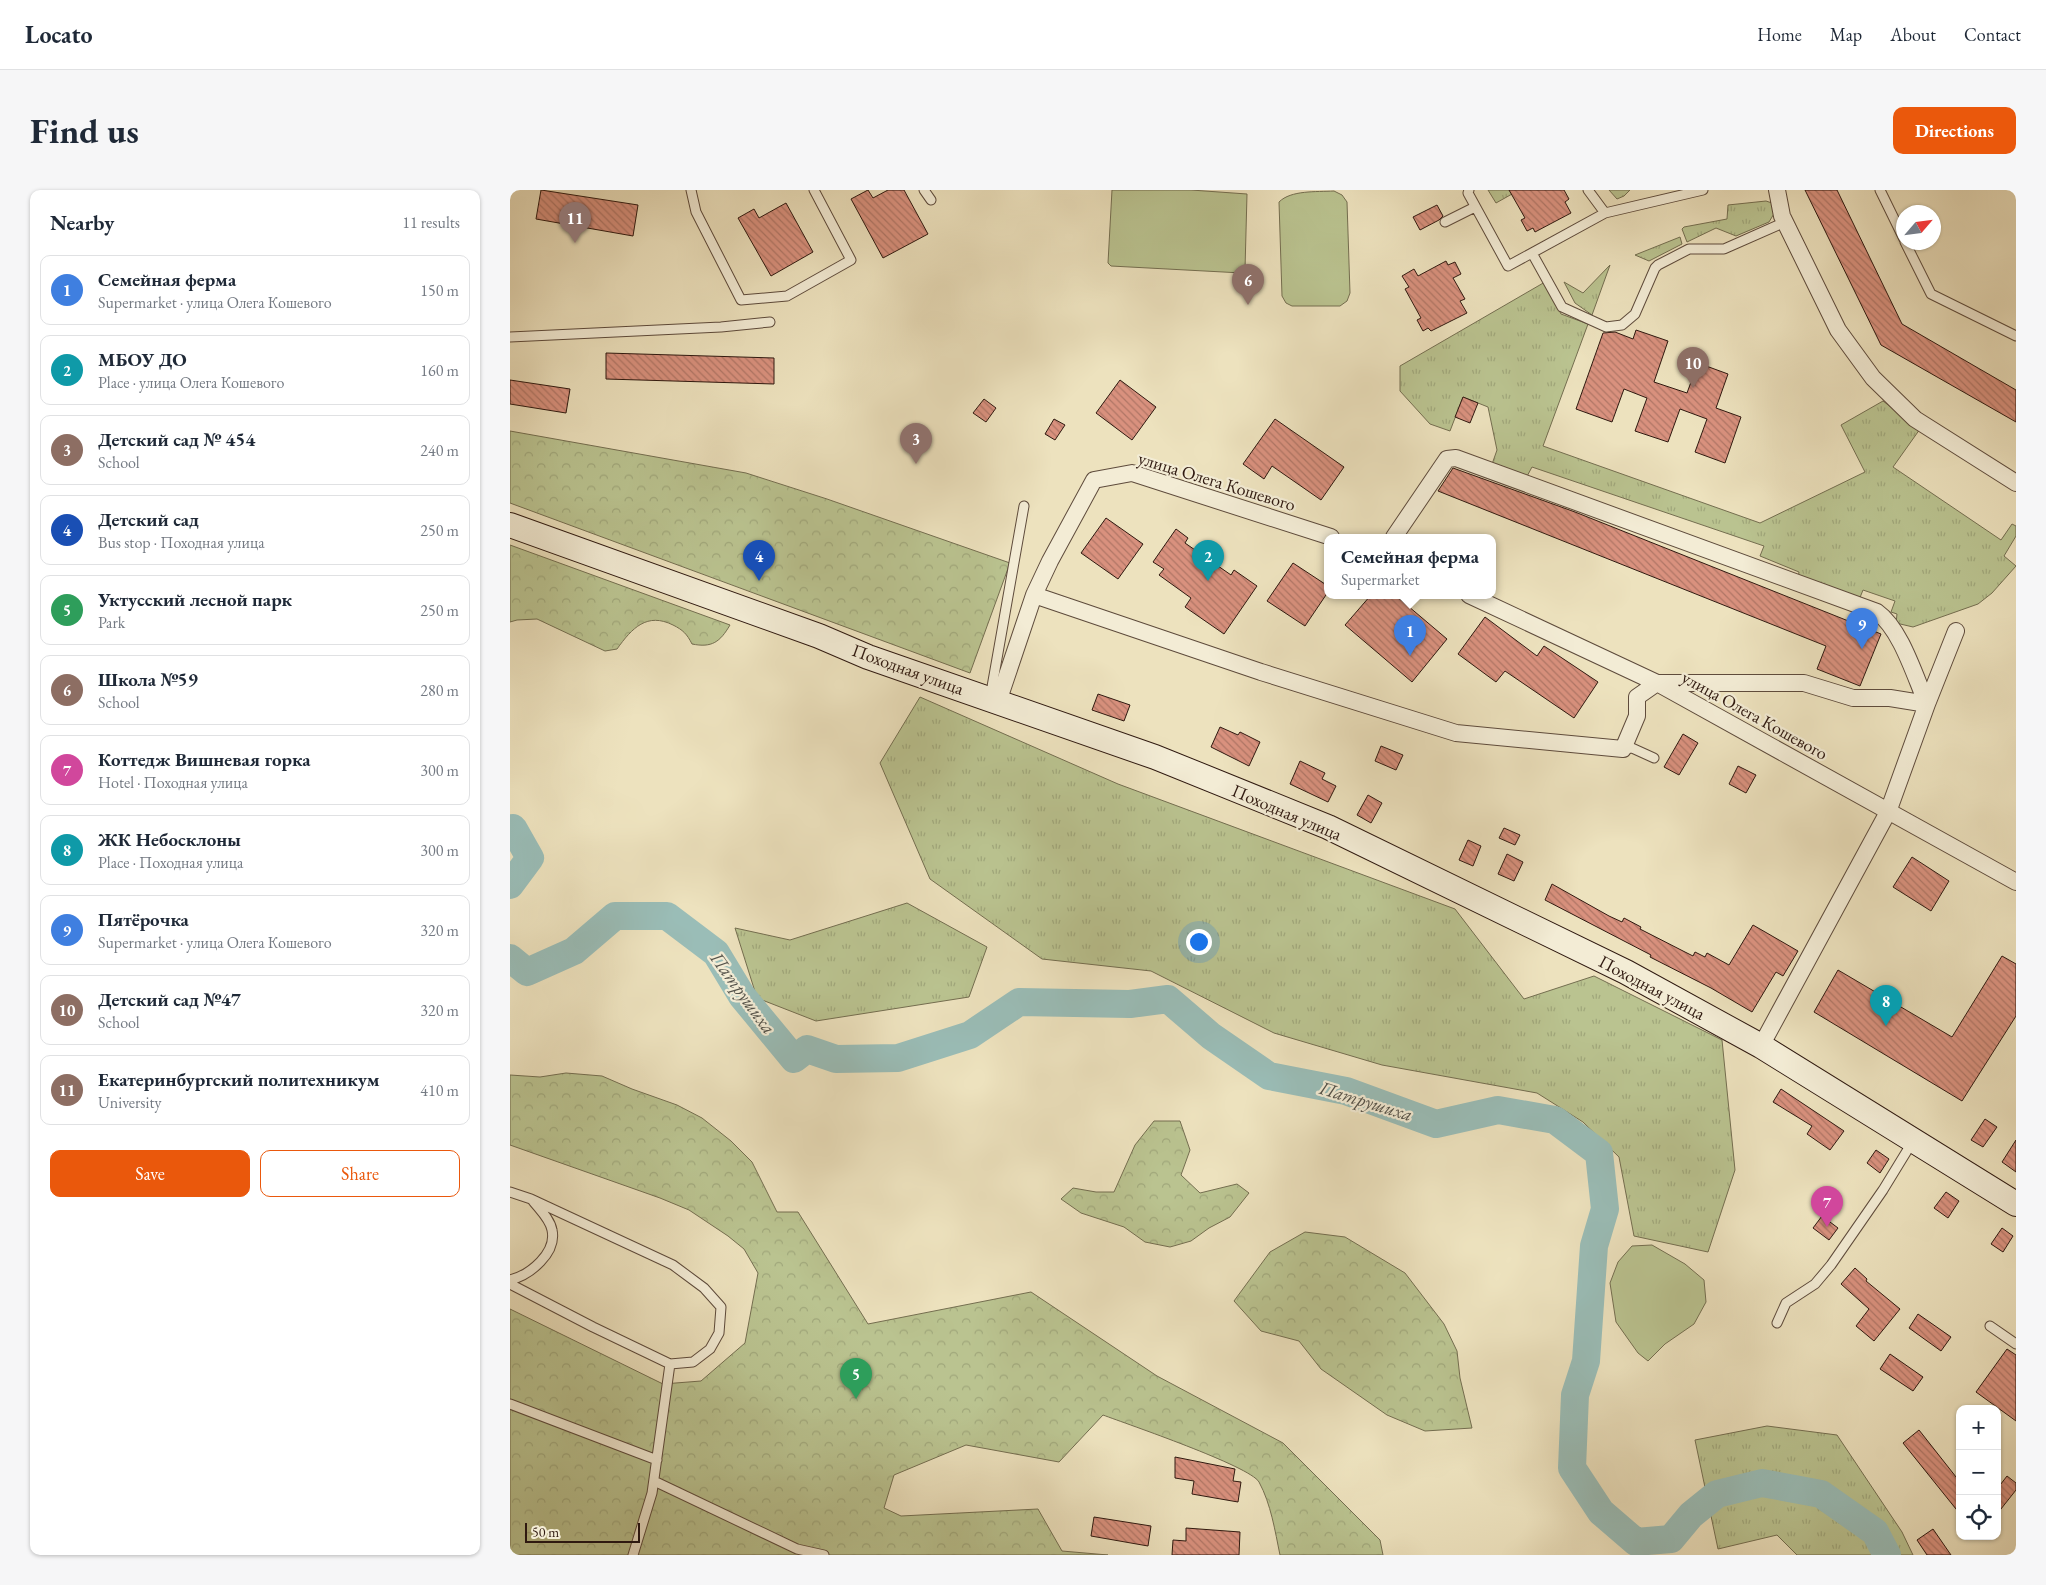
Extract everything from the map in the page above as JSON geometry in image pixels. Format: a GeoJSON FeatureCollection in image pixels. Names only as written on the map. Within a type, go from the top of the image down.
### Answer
{"type":"FeatureCollection","features":[{"type":"Feature","properties":{"kind":"main road","name":"Походная улица"},"geometry":{"type":"LineString","coordinates":[[510,525],[819,636],[868,657],[1155,757],[1328,827],[1626,972],[1761,1046],[2016,1204]]}},
{"type":"Feature","properties":{"kind":"street"},"geometry":{"type":"LineString","coordinates":[[1777,190],[1785,222],[1838,330],[1873,378],[1915,419],[2016,483]]}},
{"type":"Feature","properties":{"kind":"street"},"geometry":{"type":"LineString","coordinates":[[1396,534],[1447,459],[1456,458],[1877,612],[1886,618],[1895,629],[1926,704]]}},
{"type":"Feature","properties":{"kind":"street","name":"улица Олега Кошевого"},"geometry":{"type":"LineString","coordinates":[[994,700],[1034,595],[1050,561],[1094,480],[1132,473],[1324,535]]}},
{"type":"Feature","properties":{"kind":"street"},"geometry":{"type":"LineString","coordinates":[[1034,595],[1261,672],[1456,733],[1623,749],[1637,716],[1637,697],[1656,683],[1804,683],[1853,698],[1890,698],[1926,704]]}},
{"type":"Feature","properties":{"kind":"street","name":"улица Олега Кошевого"},"geometry":{"type":"LineString","coordinates":[[1478,599],[1656,683],[2016,882]]}},
{"type":"Feature","properties":{"kind":"street"},"geometry":{"type":"LineString","coordinates":[[1761,1046],[1888,812],[1926,704],[1956,631]]}},
{"type":"Feature","properties":{"kind":"lane"},"geometry":{"type":"LineString","coordinates":[[691,190],[696,212],[741,300],[787,296],[851,260],[814,190]]}},
{"type":"Feature","properties":{"kind":"lane"},"geometry":{"type":"LineString","coordinates":[[924,190],[931,200]]}},
{"type":"Feature","properties":{"kind":"lane"},"geometry":{"type":"LineString","coordinates":[[1468,190],[1475,207],[1508,266],[1605,213],[1680,192],[1703,190]]}},
{"type":"Feature","properties":{"kind":"lane"},"geometry":{"type":"LineString","coordinates":[[1588,190],[1605,213]]}},
{"type":"Feature","properties":{"kind":"lane"},"geometry":{"type":"LineString","coordinates":[[1880,190],[1896,222]]}},
{"type":"Feature","properties":{"kind":"lane"},"geometry":{"type":"LineString","coordinates":[[1445,222],[1475,207]]}},
{"type":"Feature","properties":{"kind":"lane"},"geometry":{"type":"LineString","coordinates":[[1532,253],[1562,307],[1606,327],[1614,327],[1622,325],[1636,314],[1654,268],[1658,265],[1689,248],[1724,249],[1785,222]]}},
{"type":"Feature","properties":{"kind":"lane"},"geometry":{"type":"LineString","coordinates":[[1910,250],[1931,294],[2016,336]]}},
{"type":"Feature","properties":{"kind":"lane"},"geometry":{"type":"LineString","coordinates":[[510,337],[722,327],[770,322]]}},
{"type":"Feature","properties":{"kind":"lane"},"geometry":{"type":"LineString","coordinates":[[994,700],[1024,506]]}},
{"type":"Feature","properties":{"kind":"lane"},"geometry":{"type":"LineString","coordinates":[[1623,749],[1632,748],[1654,758]]}},
{"type":"Feature","properties":{"kind":"lane"},"geometry":{"type":"LineString","coordinates":[[1777,1323],[1786,1304],[1815,1284],[1831,1265],[1883,1190],[1914,1140]]}},
{"type":"Feature","properties":{"kind":"lane"},"geometry":{"type":"LineString","coordinates":[[510,1192],[531,1199],[673,1265],[704,1288],[721,1308],[719,1333],[710,1349],[693,1362],[670,1364],[510,1284]]}},
{"type":"Feature","properties":{"kind":"lane"},"geometry":{"type":"LineString","coordinates":[[510,1280],[528,1272],[551,1248],[552,1231],[546,1216],[531,1199]]}},
{"type":"Feature","properties":{"kind":"lane"},"geometry":{"type":"LineString","coordinates":[[1990,1326],[2016,1344]]}},
{"type":"Feature","properties":{"kind":"lane"},"geometry":{"type":"LineString","coordinates":[[633,1555],[654,1481],[670,1364]]}},
{"type":"Feature","properties":{"kind":"lane"},"geometry":{"type":"LineString","coordinates":[[510,1404],[657,1460]]}},
{"type":"Feature","properties":{"kind":"lane"},"geometry":{"type":"LineString","coordinates":[[654,1481],[796,1552],[824,1555]]}},
{"type":"Feature","properties":{"kind":"green space"},"geometry":{"type":"Polygon","coordinates":[[[1112,190],[1191,190],[1247,194],[1245,270],[1242,273],[1111,266],[1108,263],[1112,190]]]}},
{"type":"Feature","properties":{"kind":"green space"},"geometry":{"type":"Polygon","coordinates":[[[1488,190],[1509,190],[1512,194],[1496,203],[1488,190]]]}},
{"type":"Feature","properties":{"kind":"green space"},"geometry":{"type":"Polygon","coordinates":[[[1609,190],[1630,190],[1624,196],[1617,199],[1609,190]]]}},
{"type":"Feature","properties":{"kind":"green space"},"geometry":{"type":"Polygon","coordinates":[[[1334,191],[1342,195],[1347,202],[1350,293],[1347,301],[1340,306],[1292,306],[1286,303],[1282,296],[1279,202],[1290,195],[1334,191]]]}},
{"type":"Feature","properties":{"kind":"green space"},"geometry":{"type":"Polygon","coordinates":[[[1766,201],[1772,203],[1775,212],[1769,222],[1736,236],[1716,228],[1687,242],[1682,229],[1684,227],[1727,219],[1728,205],[1766,201]]]}},
{"type":"Feature","properties":{"kind":"green space"},"geometry":{"type":"Polygon","coordinates":[[[1680,237],[1682,244],[1649,261],[1635,255],[1680,237]]]}},
{"type":"Feature","properties":{"kind":"green space"},"geometry":{"type":"Polygon","coordinates":[[[1610,265],[1592,315],[1575,303],[1564,282],[1583,293],[1610,265]]]}},
{"type":"Feature","properties":{"kind":"green space"},"geometry":{"type":"Polygon","coordinates":[[[1545,282],[1561,314],[1588,324],[1543,446],[1760,523],[1865,472],[1841,425],[1883,401],[1920,429],[1893,467],[2001,540],[2012,524],[2016,526],[2016,536],[2004,556],[2016,566],[1992,593],[1978,604],[1913,627],[1896,623],[1897,614],[1891,612],[1895,601],[1863,590],[1859,600],[1798,578],[1799,572],[1760,556],[1764,546],[1532,467],[1525,480],[1491,467],[1497,450],[1488,407],[1463,397],[1450,431],[1430,424],[1400,391],[1400,366],[1545,282]]]}},
{"type":"Feature","properties":{"kind":"green space"},"geometry":{"type":"Polygon","coordinates":[[[510,431],[746,473],[827,499],[1010,563],[970,673],[510,503],[510,431]]]}},
{"type":"Feature","properties":{"kind":"green space"},"geometry":{"type":"Polygon","coordinates":[[[510,545],[730,625],[719,640],[710,644],[699,645],[692,644],[684,633],[673,625],[664,621],[648,621],[634,629],[617,649],[605,651],[537,619],[510,622],[510,545]]]}},
{"type":"Feature","properties":{"kind":"green space"},"geometry":{"type":"Polygon","coordinates":[[[920,697],[1118,784],[1455,909],[1524,999],[1594,976],[1722,1040],[1735,1170],[1708,1252],[1634,1236],[1619,1157],[1583,1122],[1537,1093],[1382,1065],[1274,1033],[1151,971],[1042,959],[930,879],[880,763],[920,697]]]}},
{"type":"Feature","properties":{"kind":"green space"},"geometry":{"type":"Polygon","coordinates":[[[907,903],[987,947],[969,997],[816,1021],[757,998],[735,928],[790,940],[907,903]]]}},
{"type":"Feature","properties":{"kind":"green space"},"geometry":{"type":"Polygon","coordinates":[[[566,1073],[602,1076],[677,1105],[702,1118],[731,1141],[752,1162],[777,1212],[798,1212],[868,1324],[1031,1292],[1157,1376],[1283,1443],[1380,1540],[1383,1555],[1280,1555],[1267,1499],[1259,1482],[1251,1475],[1212,1456],[1103,1415],[1059,1462],[966,1445],[894,1475],[884,1508],[901,1516],[1038,1509],[1062,1551],[1108,1555],[510,1555],[510,1309],[663,1384],[701,1381],[745,1343],[758,1273],[744,1249],[689,1210],[510,1145],[510,1075],[540,1077],[566,1073]]]}},
{"type":"Feature","properties":{"kind":"green space"},"geometry":{"type":"Polygon","coordinates":[[[1154,1121],[1180,1121],[1190,1150],[1181,1175],[1200,1193],[1237,1184],[1249,1193],[1230,1217],[1209,1228],[1191,1241],[1170,1247],[1145,1242],[1124,1227],[1081,1213],[1061,1199],[1073,1188],[1096,1192],[1114,1192],[1135,1145],[1154,1121]]]}},
{"type":"Feature","properties":{"kind":"green space"},"geometry":{"type":"Polygon","coordinates":[[[1305,1232],[1345,1237],[1405,1273],[1444,1324],[1457,1351],[1460,1378],[1472,1428],[1425,1431],[1387,1415],[1321,1369],[1299,1341],[1261,1331],[1234,1301],[1270,1252],[1305,1232]]]}},
{"type":"Feature","properties":{"kind":"green space"},"geometry":{"type":"Polygon","coordinates":[[[1652,1245],[1685,1264],[1704,1280],[1706,1302],[1694,1324],[1665,1344],[1648,1361],[1638,1353],[1616,1322],[1610,1283],[1618,1262],[1632,1246],[1652,1245]]]}},
{"type":"Feature","properties":{"kind":"green space"},"geometry":{"type":"Polygon","coordinates":[[[1767,1426],[1837,1435],[1902,1532],[1913,1555],[1797,1555],[1777,1535],[1718,1549],[1695,1440],[1767,1426]]]}},
{"type":"Feature","properties":{"kind":"building"},"geometry":{"type":"Polygon","coordinates":[[[541,190],[638,205],[633,236],[536,219],[541,190]]]}},
{"type":"Feature","properties":{"kind":"building"},"geometry":{"type":"Polygon","coordinates":[[[868,190],[873,198],[888,190],[904,190],[928,234],[883,258],[851,199],[868,190]]]}},
{"type":"Feature","properties":{"kind":"building"},"geometry":{"type":"Polygon","coordinates":[[[1509,190],[1564,190],[1569,199],[1565,202],[1571,213],[1535,232],[1533,228],[1527,231],[1521,220],[1525,218],[1509,190]]]}},
{"type":"Feature","properties":{"kind":"building"},"geometry":{"type":"Polygon","coordinates":[[[1805,190],[1837,190],[1902,324],[2016,390],[2016,422],[1881,345],[1805,190]]]}},
{"type":"Feature","properties":{"kind":"building"},"geometry":{"type":"Polygon","coordinates":[[[786,203],[813,252],[771,276],[738,218],[754,209],[759,218],[786,203]]]}},
{"type":"Feature","properties":{"kind":"building"},"geometry":{"type":"Polygon","coordinates":[[[1437,205],[1443,216],[1420,230],[1413,217],[1437,205]]]}},
{"type":"Feature","properties":{"kind":"building"},"geometry":{"type":"Polygon","coordinates":[[[1446,261],[1448,265],[1455,262],[1461,274],[1453,278],[1465,299],[1460,301],[1467,313],[1431,331],[1428,328],[1423,331],[1417,320],[1421,318],[1405,289],[1409,287],[1402,276],[1414,269],[1418,276],[1446,261]]]}},
{"type":"Feature","properties":{"kind":"building"},"geometry":{"type":"Polygon","coordinates":[[[1636,330],[1668,341],[1654,382],[1687,393],[1698,363],[1728,374],[1716,408],[1741,417],[1725,463],[1695,452],[1707,419],[1680,409],[1668,442],[1635,431],[1647,398],[1624,389],[1612,422],[1576,409],[1603,333],[1615,332],[1633,339],[1636,330]]]}},
{"type":"Feature","properties":{"kind":"building"},"geometry":{"type":"Polygon","coordinates":[[[606,353],[774,358],[774,384],[606,379],[606,353]]]}},
{"type":"Feature","properties":{"kind":"building"},"geometry":{"type":"Polygon","coordinates":[[[510,380],[570,389],[566,413],[510,404],[510,380]]]}},
{"type":"Feature","properties":{"kind":"building"},"geometry":{"type":"Polygon","coordinates":[[[1120,380],[1156,407],[1132,440],[1096,413],[1120,380]]]}},
{"type":"Feature","properties":{"kind":"building"},"geometry":{"type":"Polygon","coordinates":[[[1463,397],[1478,403],[1470,423],[1455,417],[1463,397]]]}},
{"type":"Feature","properties":{"kind":"building"},"geometry":{"type":"Polygon","coordinates":[[[984,399],[996,408],[986,422],[973,413],[984,399]]]}},
{"type":"Feature","properties":{"kind":"building"},"geometry":{"type":"Polygon","coordinates":[[[1054,419],[1065,425],[1055,440],[1045,434],[1054,419]]]}},
{"type":"Feature","properties":{"kind":"building"},"geometry":{"type":"Polygon","coordinates":[[[1275,419],[1344,467],[1321,500],[1272,466],[1264,479],[1243,464],[1275,419]]]}},
{"type":"Feature","properties":{"kind":"building"},"geometry":{"type":"Polygon","coordinates":[[[1453,468],[1575,512],[1881,634],[1860,686],[1817,669],[1826,646],[1438,491],[1453,468]]]}},
{"type":"Feature","properties":{"kind":"building"},"geometry":{"type":"Polygon","coordinates":[[[1106,518],[1143,544],[1118,579],[1081,553],[1106,518]]]}},
{"type":"Feature","properties":{"kind":"building"},"geometry":{"type":"Polygon","coordinates":[[[1176,529],[1188,538],[1185,543],[1231,575],[1234,570],[1257,586],[1224,634],[1185,607],[1191,598],[1159,575],[1164,569],[1153,562],[1176,529]]]}},
{"type":"Feature","properties":{"kind":"building"},"geometry":{"type":"Polygon","coordinates":[[[1293,563],[1324,583],[1324,598],[1305,626],[1267,601],[1293,563]]]}},
{"type":"Feature","properties":{"kind":"building"},"geometry":{"type":"Polygon","coordinates":[[[1368,599],[1400,599],[1447,639],[1412,682],[1345,625],[1368,599]]]}},
{"type":"Feature","properties":{"kind":"building"},"geometry":{"type":"Polygon","coordinates":[[[1485,617],[1537,656],[1544,646],[1598,682],[1574,718],[1505,671],[1496,682],[1458,654],[1485,617]]]}},
{"type":"Feature","properties":{"kind":"building"},"geometry":{"type":"Polygon","coordinates":[[[1098,694],[1130,705],[1124,721],[1092,710],[1098,694]]]}},
{"type":"Feature","properties":{"kind":"building"},"geometry":{"type":"Polygon","coordinates":[[[1220,727],[1238,735],[1240,732],[1260,742],[1249,766],[1211,747],[1220,727]]]}},
{"type":"Feature","properties":{"kind":"building"},"geometry":{"type":"Polygon","coordinates":[[[1683,734],[1698,743],[1679,775],[1664,767],[1683,734]]]}},
{"type":"Feature","properties":{"kind":"building"},"geometry":{"type":"Polygon","coordinates":[[[1381,746],[1403,755],[1396,770],[1375,761],[1381,746]]]}},
{"type":"Feature","properties":{"kind":"building"},"geometry":{"type":"Polygon","coordinates":[[[1300,761],[1325,773],[1322,779],[1336,786],[1328,802],[1290,784],[1300,761]]]}},
{"type":"Feature","properties":{"kind":"building"},"geometry":{"type":"Polygon","coordinates":[[[1738,766],[1756,775],[1746,793],[1729,784],[1738,766]]]}},
{"type":"Feature","properties":{"kind":"building"},"geometry":{"type":"Polygon","coordinates":[[[1368,795],[1382,803],[1371,823],[1357,815],[1368,795]]]}},
{"type":"Feature","properties":{"kind":"building"},"geometry":{"type":"Polygon","coordinates":[[[1504,828],[1520,835],[1515,845],[1499,838],[1504,828]]]}},
{"type":"Feature","properties":{"kind":"building"},"geometry":{"type":"Polygon","coordinates":[[[1468,840],[1481,846],[1473,866],[1459,860],[1468,840]]]}},
{"type":"Feature","properties":{"kind":"building"},"geometry":{"type":"Polygon","coordinates":[[[1507,854],[1523,862],[1514,881],[1498,874],[1507,854]]]}},
{"type":"Feature","properties":{"kind":"building"},"geometry":{"type":"Polygon","coordinates":[[[1912,857],[1949,881],[1931,911],[1893,887],[1912,857]]]}},
{"type":"Feature","properties":{"kind":"building"},"geometry":{"type":"Polygon","coordinates":[[[1552,884],[1609,916],[1622,922],[1624,918],[1641,927],[1640,929],[1693,956],[1695,952],[1705,957],[1707,953],[1729,965],[1753,925],[1798,951],[1783,976],[1776,972],[1752,1012],[1711,988],[1650,957],[1651,955],[1545,900],[1552,884]]]}},
{"type":"Feature","properties":{"kind":"building"},"geometry":{"type":"Polygon","coordinates":[[[2002,956],[2016,964],[2016,1016],[1962,1101],[1814,1012],[1838,970],[1952,1037],[2002,956]]]}},
{"type":"Feature","properties":{"kind":"building"},"geometry":{"type":"Polygon","coordinates":[[[1781,1089],[1844,1131],[1830,1150],[1807,1134],[1812,1126],[1773,1102],[1781,1089]]]}},
{"type":"Feature","properties":{"kind":"building"},"geometry":{"type":"Polygon","coordinates":[[[1985,1119],[1997,1127],[1983,1147],[1971,1140],[1985,1119]]]}},
{"type":"Feature","properties":{"kind":"building"},"geometry":{"type":"Polygon","coordinates":[[[2016,1140],[2016,1172],[2002,1162],[2016,1140]]]}},
{"type":"Feature","properties":{"kind":"building"},"geometry":{"type":"Polygon","coordinates":[[[1876,1150],[1889,1159],[1880,1173],[1867,1163],[1876,1150]]]}},
{"type":"Feature","properties":{"kind":"building"},"geometry":{"type":"Polygon","coordinates":[[[1946,1192],[1959,1201],[1948,1218],[1934,1208],[1946,1192]]]}},
{"type":"Feature","properties":{"kind":"building"},"geometry":{"type":"Polygon","coordinates":[[[1822,1216],[1838,1228],[1829,1240],[1813,1228],[1822,1216]]]}},
{"type":"Feature","properties":{"kind":"building"},"geometry":{"type":"Polygon","coordinates":[[[2002,1228],[2013,1236],[2003,1252],[1991,1244],[2002,1228]]]}},
{"type":"Feature","properties":{"kind":"building"},"geometry":{"type":"Polygon","coordinates":[[[1855,1268],[1867,1279],[1866,1281],[1900,1309],[1874,1341],[1856,1326],[1869,1309],[1841,1284],[1855,1268]]]}},
{"type":"Feature","properties":{"kind":"building"},"geometry":{"type":"Polygon","coordinates":[[[1918,1314],[1951,1337],[1941,1351],[1909,1328],[1918,1314]]]}},
{"type":"Feature","properties":{"kind":"building"},"geometry":{"type":"Polygon","coordinates":[[[2007,1349],[2016,1355],[2016,1421],[2001,1410],[2001,1405],[1994,1405],[1976,1392],[2007,1349]]]}},
{"type":"Feature","properties":{"kind":"building"},"geometry":{"type":"Polygon","coordinates":[[[1890,1354],[1923,1377],[1913,1391],[1880,1369],[1890,1354]]]}},
{"type":"Feature","properties":{"kind":"building"},"geometry":{"type":"Polygon","coordinates":[[[1919,1430],[1956,1477],[1956,1509],[1903,1443],[1919,1430]]]}},
{"type":"Feature","properties":{"kind":"building"},"geometry":{"type":"Polygon","coordinates":[[[1175,1457],[1235,1469],[1233,1481],[1241,1482],[1238,1502],[1192,1494],[1194,1481],[1175,1478],[1175,1457]]]}},
{"type":"Feature","properties":{"kind":"building"},"geometry":{"type":"Polygon","coordinates":[[[2007,1476],[2016,1483],[2016,1490],[2001,1509],[2001,1495],[2001,1484],[2007,1476]]]}},
{"type":"Feature","properties":{"kind":"building"},"geometry":{"type":"Polygon","coordinates":[[[1094,1517],[1151,1526],[1148,1546],[1091,1536],[1094,1517]]]}},
{"type":"Feature","properties":{"kind":"building"},"geometry":{"type":"Polygon","coordinates":[[[1186,1528],[1240,1532],[1239,1555],[1172,1555],[1173,1540],[1186,1541],[1186,1528]]]}},
{"type":"Feature","properties":{"kind":"building"},"geometry":{"type":"Polygon","coordinates":[[[1933,1529],[1951,1555],[1927,1555],[1917,1540],[1933,1529]]]}},
{"type":"Feature","properties":{"kind":"waterway","name":"Патрушиха"},"geometry":{"type":"LineString","coordinates":[[510,829],[513,828],[530,858],[510,885]]}},
{"type":"Feature","properties":{"kind":"waterway","name":"Патрушиха"},"geometry":{"type":"LineString","coordinates":[[510,958],[527,972],[574,951],[615,916],[667,916],[716,953],[742,996],[794,1059],[807,1049],[836,1059],[898,1058],[970,1035],[1019,1002],[1130,1004],[1168,999],[1211,1036],[1269,1076],[1346,1091],[1436,1124],[1498,1110],[1555,1120],[1599,1153],[1605,1209],[1594,1246],[1586,1361],[1575,1395],[1572,1468],[1601,1512],[1636,1542],[1671,1539],[1691,1515],[1717,1494],[1762,1483],[1821,1494],[1875,1532],[1887,1555]]}},
{"type":"Feature","properties":{"kind":"place","name":"Екатеринбургский политехникум"},"geometry":{"type":"Point","coordinates":[575,243]}},
{"type":"Feature","properties":{"kind":"place","name":"Школа №59"},"geometry":{"type":"Point","coordinates":[1248,305]}},
{"type":"Feature","properties":{"kind":"place","name":"Детский сад №47"},"geometry":{"type":"Point","coordinates":[1693,388]}},
{"type":"Feature","properties":{"kind":"place","name":"Детский сад № 454"},"geometry":{"type":"Point","coordinates":[916,464]}},
{"type":"Feature","properties":{"kind":"place","name":"Детский сад"},"geometry":{"type":"Point","coordinates":[759,581]}},
{"type":"Feature","properties":{"kind":"place","name":"МБОУ ДО"},"geometry":{"type":"Point","coordinates":[1208,581]}},
{"type":"Feature","properties":{"kind":"place","name":"Пятёрочка"},"geometry":{"type":"Point","coordinates":[1862,649]}},
{"type":"Feature","properties":{"kind":"place","name":"Семейная ферма"},"geometry":{"type":"Point","coordinates":[1410,656]}},
{"type":"Feature","properties":{"kind":"place","name":"ЖК Небосклоны"},"geometry":{"type":"Point","coordinates":[1886,1026]}},
{"type":"Feature","properties":{"kind":"place","name":"Коттедж Вишневая горка"},"geometry":{"type":"Point","coordinates":[1827,1227]}},
{"type":"Feature","properties":{"kind":"place","name":"Уктусский лесной парк"},"geometry":{"type":"Point","coordinates":[856,1399]}}]}
